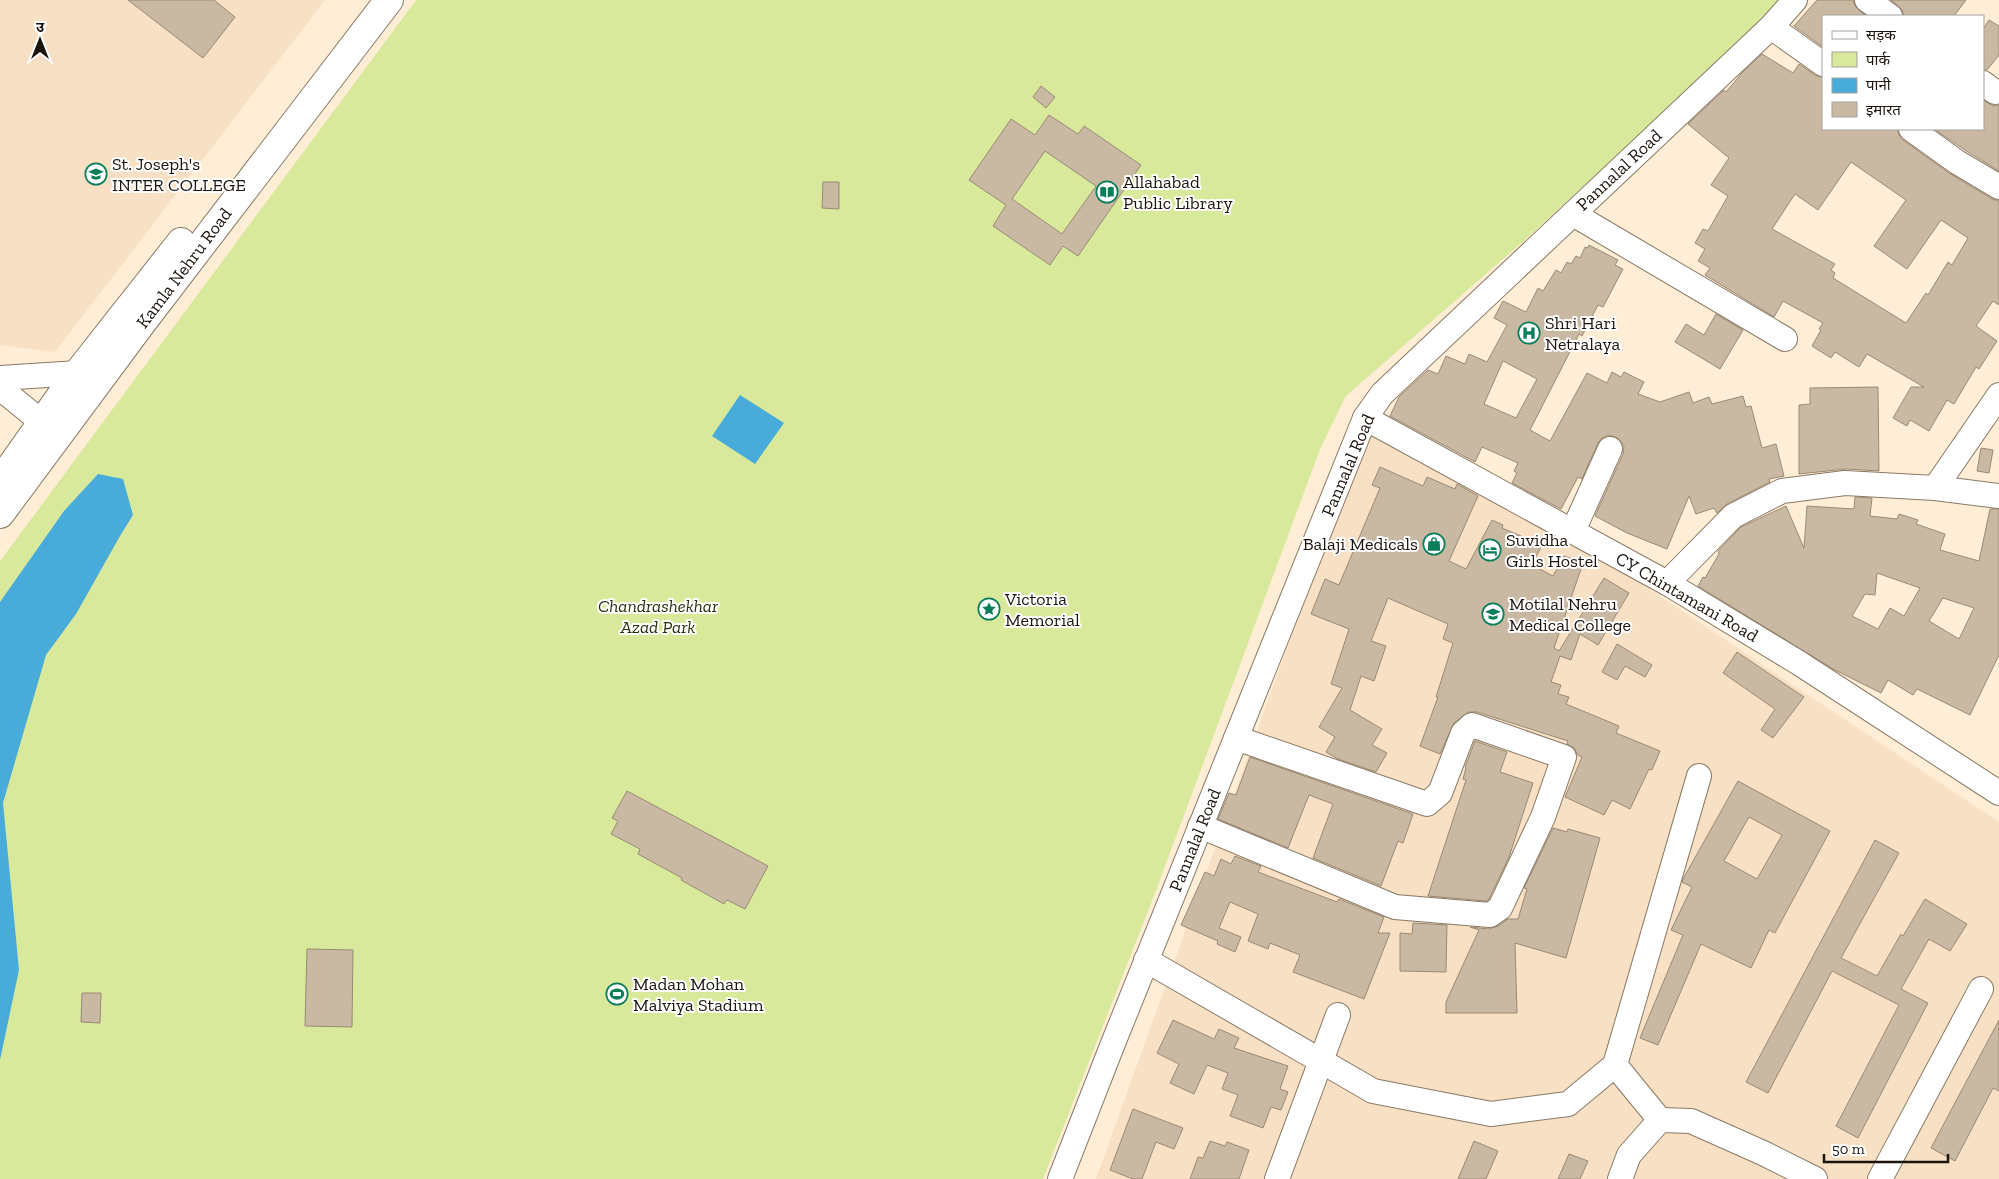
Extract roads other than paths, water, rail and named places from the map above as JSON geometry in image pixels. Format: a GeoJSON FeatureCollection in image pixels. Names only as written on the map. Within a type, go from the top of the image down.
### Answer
{"type":"FeatureCollection","features":[{"type":"Feature","properties":{"kind":"main road","name":"Kamla Nehru Road"},"geometry":{"type":"LineString","coordinates":[[0,514],[51,427],[78,374],[365,0]]}},
{"type":"Feature","properties":{"kind":"main road","name":"Kamla Nehru Road"},"geometry":{"type":"LineString","coordinates":[[0,482],[51,427],[389,0]]}},
{"type":"Feature","properties":{"kind":"street","name":"Pannalal Road"},"geometry":{"type":"LineString","coordinates":[[1060,1179],[1146,960],[1365,418],[1382,394],[1771,27],[1795,0]]}},
{"type":"Feature","properties":{"kind":"street"},"geometry":{"type":"LineString","coordinates":[[1867,0],[1889,15]]}},
{"type":"Feature","properties":{"kind":"street"},"geometry":{"type":"LineString","coordinates":[[1771,27],[1822,63]]}},
{"type":"Feature","properties":{"kind":"street"},"geometry":{"type":"LineString","coordinates":[[1913,130],[1957,162],[1999,185]]}},
{"type":"Feature","properties":{"kind":"street"},"geometry":{"type":"LineString","coordinates":[[1573,214],[1785,339]]}},
{"type":"Feature","properties":{"kind":"street"},"geometry":{"type":"LineString","coordinates":[[0,378],[78,374]]}},
{"type":"Feature","properties":{"kind":"street"},"geometry":{"type":"LineString","coordinates":[[0,388],[51,427]]}},
{"type":"Feature","properties":{"kind":"street"},"geometry":{"type":"LineString","coordinates":[[1935,488],[1999,395]]}},
{"type":"Feature","properties":{"kind":"street","name":"CY Chintamani Road"},"geometry":{"type":"LineString","coordinates":[[1365,418],[1667,583],[1799,663],[1999,793]]}},
{"type":"Feature","properties":{"kind":"street"},"geometry":{"type":"LineString","coordinates":[[1573,531],[1610,449]]}},
{"type":"Feature","properties":{"kind":"street"},"geometry":{"type":"LineString","coordinates":[[1667,583],[1733,516],[1782,491],[1845,483],[1935,488],[1999,496]]}},
{"type":"Feature","properties":{"kind":"street"},"geometry":{"type":"LineString","coordinates":[[1200,826],[1395,907],[1490,915],[1500,908],[1543,817],[1564,757],[1472,725],[1463,733],[1440,793],[1427,804],[1236,738]]}},
{"type":"Feature","properties":{"kind":"street"},"geometry":{"type":"LineString","coordinates":[[1146,960],[1373,1091],[1491,1114],[1568,1104],[1615,1065],[1699,776]]}},
{"type":"Feature","properties":{"kind":"street"},"geometry":{"type":"LineString","coordinates":[[1880,1179],[1981,989]]}},
{"type":"Feature","properties":{"kind":"street"},"geometry":{"type":"LineString","coordinates":[[1277,1179],[1338,1015]]}},
{"type":"Feature","properties":{"kind":"street"},"geometry":{"type":"LineString","coordinates":[[1615,1065],[1660,1120],[1691,1121],[1764,1153],[1815,1179]]}},
{"type":"Feature","properties":{"kind":"street"},"geometry":{"type":"LineString","coordinates":[[1620,1179],[1629,1155],[1660,1120]]}},
{"type":"Feature","properties":{"kind":"water"},"geometry":{"type":"Polygon","coordinates":[[[740,395],[784,423],[755,464],[712,436],[740,395]]]}},
{"type":"Feature","properties":{"kind":"water"},"geometry":{"type":"Polygon","coordinates":[[[98,474],[123,479],[133,515],[76,614],[46,655],[3,803],[19,970],[0,1060],[0,602],[64,511],[98,474]]]}},
{"type":"Feature","properties":{"kind":"place","name":"St. Joseph's INTER COLLEGE"},"geometry":{"type":"Point","coordinates":[96,174]}},
{"type":"Feature","properties":{"kind":"place","name":"Allahabad Public Library"},"geometry":{"type":"Point","coordinates":[1107,192]}},
{"type":"Feature","properties":{"kind":"place","name":"Shri Hari Netralaya"},"geometry":{"type":"Point","coordinates":[1529,333]}},
{"type":"Feature","properties":{"kind":"place","name":"Balaji Medicals"},"geometry":{"type":"Point","coordinates":[1434,544]}},
{"type":"Feature","properties":{"kind":"place","name":"Suvidha Girls Hostel"},"geometry":{"type":"Point","coordinates":[1490,550]}},
{"type":"Feature","properties":{"kind":"place","name":"Victoria Memorial"},"geometry":{"type":"Point","coordinates":[989,609]}},
{"type":"Feature","properties":{"kind":"place","name":"Motilal Nehru Medical College"},"geometry":{"type":"Point","coordinates":[1493,614]}},
{"type":"Feature","properties":{"kind":"place","name":"Madan Mohan Malviya Stadium"},"geometry":{"type":"Point","coordinates":[617,994]}},
{"type":"Feature","properties":{"kind":"park label","name":"Chandrashekhar Azad Park"},"geometry":{"type":"Point","coordinates":[658,616]}}]}
